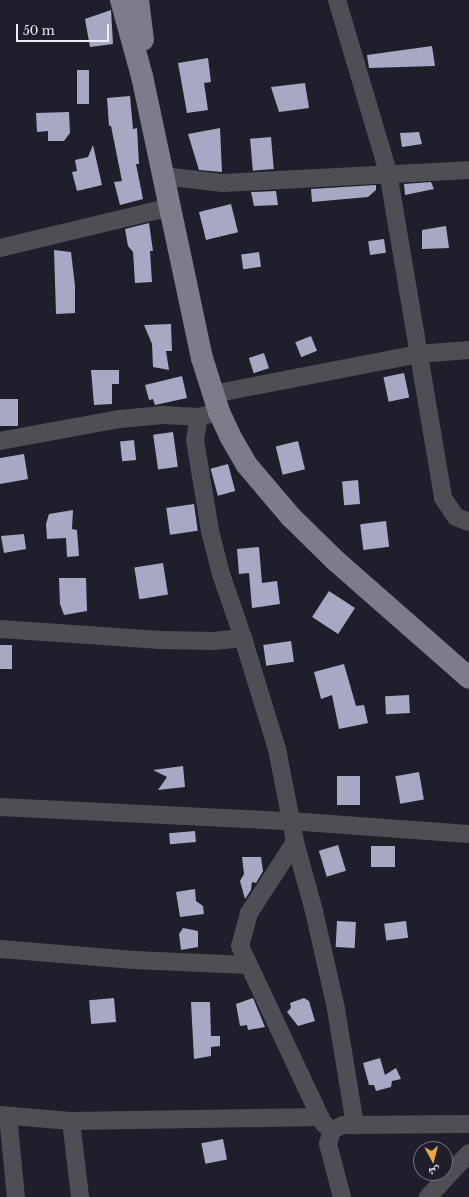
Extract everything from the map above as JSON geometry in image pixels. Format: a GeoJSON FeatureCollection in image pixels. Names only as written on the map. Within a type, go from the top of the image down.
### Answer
{"type":"FeatureCollection","features":[{"type":"Feature","properties":{"kind":"main road"},"geometry":{"type":"LineString","coordinates":[[121,0],[142,76],[202,358],[210,408],[246,464],[291,517],[336,562],[469,678]]}},
{"type":"Feature","properties":{"kind":"main road"},"geometry":{"type":"LineString","coordinates":[[138,0],[144,48],[142,76]]}},
{"type":"Feature","properties":{"kind":"street"},"geometry":{"type":"LineString","coordinates":[[337,0],[388,172],[410,290],[418,354],[443,498],[456,517],[469,522]]}},
{"type":"Feature","properties":{"kind":"street"},"geometry":{"type":"LineString","coordinates":[[163,176],[223,183],[388,172],[469,170]]}},
{"type":"Feature","properties":{"kind":"street"},"geometry":{"type":"LineString","coordinates":[[0,248],[158,210],[169,204]]}},
{"type":"Feature","properties":{"kind":"street"},"geometry":{"type":"LineString","coordinates":[[0,441],[120,419],[163,415],[210,408],[418,354],[469,350]]}},
{"type":"Feature","properties":{"kind":"street"},"geometry":{"type":"LineString","coordinates":[[210,408],[195,440],[210,531],[221,574],[243,638],[277,750],[294,842],[310,896],[336,1009],[355,1125]]}},
{"type":"Feature","properties":{"kind":"street"},"geometry":{"type":"LineString","coordinates":[[0,629],[161,640],[214,641],[243,638]]}},
{"type":"Feature","properties":{"kind":"street"},"geometry":{"type":"LineString","coordinates":[[0,807],[290,821],[469,834]]}},
{"type":"Feature","properties":{"kind":"street"},"geometry":{"type":"LineString","coordinates":[[294,842],[249,913],[242,930],[240,946],[326,1123],[328,1144],[342,1197]]}},
{"type":"Feature","properties":{"kind":"street"},"geometry":{"type":"LineString","coordinates":[[0,949],[134,960],[248,965]]}},
{"type":"Feature","properties":{"kind":"street"},"geometry":{"type":"LineString","coordinates":[[16,1197],[4,1116],[71,1121],[326,1123],[338,1126],[469,1124]]}},
{"type":"Feature","properties":{"kind":"street"},"geometry":{"type":"LineString","coordinates":[[71,1121],[80,1197]]}},
{"type":"Feature","properties":{"kind":"street"},"geometry":{"type":"LineString","coordinates":[[428,1197],[469,1153]]}},
{"type":"Feature","properties":{"kind":"building"},"geometry":{"type":"Polygon","coordinates":[[[111,10],[113,44],[90,47],[85,19],[111,10]]]}},
{"type":"Feature","properties":{"kind":"building"},"geometry":{"type":"Polygon","coordinates":[[[432,46],[435,66],[369,68],[367,55],[432,46]]]}},
{"type":"Feature","properties":{"kind":"building"},"geometry":{"type":"Polygon","coordinates":[[[208,58],[211,82],[204,83],[208,110],[187,113],[178,63],[208,58]]]}},
{"type":"Feature","properties":{"kind":"building"},"geometry":{"type":"Polygon","coordinates":[[[77,70],[89,70],[89,104],[77,104],[77,70]]]}},
{"type":"Feature","properties":{"kind":"building"},"geometry":{"type":"Polygon","coordinates":[[[305,83],[309,108],[279,112],[271,87],[305,83]]]}},
{"type":"Feature","properties":{"kind":"building"},"geometry":{"type":"Polygon","coordinates":[[[130,96],[133,129],[137,128],[139,164],[136,164],[143,199],[120,205],[114,182],[122,181],[111,126],[109,126],[107,98],[130,96]]]}},
{"type":"Feature","properties":{"kind":"building"},"geometry":{"type":"Polygon","coordinates":[[[69,112],[70,133],[64,141],[48,141],[48,131],[37,132],[36,113],[69,112]]]}},
{"type":"Feature","properties":{"kind":"building"},"geometry":{"type":"Polygon","coordinates":[[[220,128],[222,172],[199,170],[188,134],[220,128]]]}},
{"type":"Feature","properties":{"kind":"building"},"geometry":{"type":"Polygon","coordinates":[[[419,132],[422,144],[402,147],[400,133],[419,132]]]}},
{"type":"Feature","properties":{"kind":"building"},"geometry":{"type":"Polygon","coordinates":[[[271,137],[274,169],[253,171],[250,139],[271,137]]]}},
{"type":"Feature","properties":{"kind":"building"},"geometry":{"type":"Polygon","coordinates":[[[93,145],[102,185],[77,191],[72,172],[77,171],[75,160],[88,157],[93,145]]]}},
{"type":"Feature","properties":{"kind":"building"},"geometry":{"type":"Polygon","coordinates":[[[431,182],[434,189],[405,195],[404,184],[431,182]]]}},
{"type":"Feature","properties":{"kind":"building"},"geometry":{"type":"Polygon","coordinates":[[[376,185],[376,190],[368,197],[312,202],[311,189],[376,185]]]}},
{"type":"Feature","properties":{"kind":"building"},"geometry":{"type":"Polygon","coordinates":[[[276,191],[278,205],[254,206],[251,192],[276,191]]]}},
{"type":"Feature","properties":{"kind":"building"},"geometry":{"type":"Polygon","coordinates":[[[231,204],[238,232],[206,240],[199,212],[231,204]]]}},
{"type":"Feature","properties":{"kind":"building"},"geometry":{"type":"Polygon","coordinates":[[[149,223],[153,251],[150,251],[152,282],[135,283],[133,252],[128,246],[125,229],[149,223]]]}},
{"type":"Feature","properties":{"kind":"building"},"geometry":{"type":"Polygon","coordinates":[[[446,226],[449,248],[422,249],[422,230],[446,226]]]}},
{"type":"Feature","properties":{"kind":"building"},"geometry":{"type":"Polygon","coordinates":[[[384,239],[386,253],[370,255],[368,241],[384,239]]]}},
{"type":"Feature","properties":{"kind":"building"},"geometry":{"type":"Polygon","coordinates":[[[54,250],[71,252],[75,286],[75,313],[56,314],[54,250]]]}},
{"type":"Feature","properties":{"kind":"building"},"geometry":{"type":"Polygon","coordinates":[[[259,252],[261,267],[243,269],[241,255],[259,252]]]}},
{"type":"Feature","properties":{"kind":"building"},"geometry":{"type":"Polygon","coordinates":[[[171,324],[172,351],[166,351],[169,370],[153,367],[152,344],[144,325],[171,324]]]}},
{"type":"Feature","properties":{"kind":"building"},"geometry":{"type":"Polygon","coordinates":[[[311,336],[317,351],[301,357],[295,342],[311,336]]]}},
{"type":"Feature","properties":{"kind":"building"},"geometry":{"type":"Polygon","coordinates":[[[264,353],[269,368],[254,373],[249,358],[264,353]]]}},
{"type":"Feature","properties":{"kind":"building"},"geometry":{"type":"Polygon","coordinates":[[[91,370],[119,370],[119,384],[112,384],[112,404],[94,405],[91,370]]]}},
{"type":"Feature","properties":{"kind":"building"},"geometry":{"type":"Polygon","coordinates":[[[404,373],[409,397],[389,402],[383,377],[404,373]]]}},
{"type":"Feature","properties":{"kind":"building"},"geometry":{"type":"Polygon","coordinates":[[[182,376],[187,398],[155,405],[153,399],[149,400],[145,385],[182,376]]]}},
{"type":"Feature","properties":{"kind":"building"},"geometry":{"type":"Polygon","coordinates":[[[0,399],[18,399],[18,426],[0,426],[0,399]]]}},
{"type":"Feature","properties":{"kind":"building"},"geometry":{"type":"Polygon","coordinates":[[[173,432],[178,467],[158,469],[153,435],[173,432]]]}},
{"type":"Feature","properties":{"kind":"building"},"geometry":{"type":"Polygon","coordinates":[[[134,440],[136,460],[122,461],[120,441],[134,440]]]}},
{"type":"Feature","properties":{"kind":"building"},"geometry":{"type":"Polygon","coordinates":[[[298,441],[305,469],[283,475],[276,447],[298,441]]]}},
{"type":"Feature","properties":{"kind":"building"},"geometry":{"type":"Polygon","coordinates":[[[24,454],[28,479],[0,484],[0,458],[24,454]]]}},
{"type":"Feature","properties":{"kind":"building"},"geometry":{"type":"Polygon","coordinates":[[[228,464],[235,491],[218,496],[211,469],[228,464]]]}},
{"type":"Feature","properties":{"kind":"building"},"geometry":{"type":"Polygon","coordinates":[[[358,480],[360,504],[344,505],[342,481],[358,480]]]}},
{"type":"Feature","properties":{"kind":"building"},"geometry":{"type":"Polygon","coordinates":[[[194,504],[198,531],[170,535],[166,508],[194,504]]]}},
{"type":"Feature","properties":{"kind":"building"},"geometry":{"type":"Polygon","coordinates":[[[73,510],[72,529],[77,530],[79,556],[67,557],[66,538],[47,539],[46,524],[49,514],[73,510]]]}},
{"type":"Feature","properties":{"kind":"building"},"geometry":{"type":"Polygon","coordinates":[[[386,521],[389,547],[363,550],[360,524],[386,521]]]}},
{"type":"Feature","properties":{"kind":"building"},"geometry":{"type":"Polygon","coordinates":[[[24,534],[26,549],[4,553],[1,536],[24,534]]]}},
{"type":"Feature","properties":{"kind":"building"},"geometry":{"type":"Polygon","coordinates":[[[259,547],[262,583],[277,581],[280,604],[252,608],[249,573],[239,574],[237,549],[259,547]]]}},
{"type":"Feature","properties":{"kind":"building"},"geometry":{"type":"Polygon","coordinates":[[[163,563],[168,595],[139,599],[134,568],[163,563]]]}},
{"type":"Feature","properties":{"kind":"building"},"geometry":{"type":"Polygon","coordinates":[[[59,578],[86,578],[87,611],[64,615],[60,604],[59,578]]]}},
{"type":"Feature","properties":{"kind":"building"},"geometry":{"type":"Polygon","coordinates":[[[329,591],[355,608],[338,634],[312,617],[329,591]]]}},
{"type":"Feature","properties":{"kind":"building"},"geometry":{"type":"Polygon","coordinates":[[[291,641],[294,662],[266,666],[263,645],[291,641]]]}},
{"type":"Feature","properties":{"kind":"building"},"geometry":{"type":"Polygon","coordinates":[[[0,645],[12,645],[12,669],[0,669],[0,645]]]}},
{"type":"Feature","properties":{"kind":"building"},"geometry":{"type":"Polygon","coordinates":[[[344,664],[356,706],[364,705],[368,723],[339,729],[332,695],[321,699],[314,672],[344,664]]]}},
{"type":"Feature","properties":{"kind":"building"},"geometry":{"type":"Polygon","coordinates":[[[409,695],[410,713],[386,714],[385,696],[409,695]]]}},
{"type":"Feature","properties":{"kind":"building"},"geometry":{"type":"Polygon","coordinates":[[[183,766],[185,787],[158,790],[167,777],[153,770],[183,766]]]}},
{"type":"Feature","properties":{"kind":"building"},"geometry":{"type":"Polygon","coordinates":[[[419,772],[424,800],[400,804],[395,776],[419,772]]]}},
{"type":"Feature","properties":{"kind":"building"},"geometry":{"type":"Polygon","coordinates":[[[337,776],[360,776],[360,805],[337,805],[337,776]]]}},
{"type":"Feature","properties":{"kind":"building"},"geometry":{"type":"Polygon","coordinates":[[[195,831],[196,842],[170,844],[169,833],[195,831]]]}},
{"type":"Feature","properties":{"kind":"building"},"geometry":{"type":"Polygon","coordinates":[[[338,845],[346,871],[327,877],[319,851],[338,845]]]}},
{"type":"Feature","properties":{"kind":"building"},"geometry":{"type":"Polygon","coordinates":[[[371,846],[395,846],[395,867],[371,867],[371,846]]]}},
{"type":"Feature","properties":{"kind":"building"},"geometry":{"type":"Polygon","coordinates":[[[242,857],[261,857],[263,871],[256,883],[252,882],[251,890],[245,899],[240,881],[244,874],[242,857]]]}},
{"type":"Feature","properties":{"kind":"building"},"geometry":{"type":"Polygon","coordinates":[[[195,889],[196,901],[203,906],[204,914],[180,917],[176,892],[195,889]]]}},
{"type":"Feature","properties":{"kind":"building"},"geometry":{"type":"Polygon","coordinates":[[[337,921],[356,922],[355,948],[336,947],[337,921]]]}},
{"type":"Feature","properties":{"kind":"building"},"geometry":{"type":"Polygon","coordinates":[[[406,921],[408,938],[386,941],[384,924],[406,921]]]}},
{"type":"Feature","properties":{"kind":"building"},"geometry":{"type":"Polygon","coordinates":[[[183,928],[198,931],[198,947],[181,950],[179,934],[183,928]]]}},
{"type":"Feature","properties":{"kind":"building"},"geometry":{"type":"Polygon","coordinates":[[[114,998],[116,1022],[91,1024],[89,1000],[114,998]]]}},
{"type":"Feature","properties":{"kind":"building"},"geometry":{"type":"Polygon","coordinates":[[[253,998],[265,1027],[248,1030],[247,1025],[240,1026],[236,1004],[253,998]]]}},
{"type":"Feature","properties":{"kind":"building"},"geometry":{"type":"Polygon","coordinates":[[[304,998],[309,1001],[315,1021],[298,1026],[287,1012],[291,1008],[290,1003],[304,998]]]}},
{"type":"Feature","properties":{"kind":"building"},"geometry":{"type":"Polygon","coordinates":[[[191,1002],[210,1002],[211,1036],[220,1036],[220,1046],[211,1047],[211,1056],[194,1059],[191,1002]]]}},
{"type":"Feature","properties":{"kind":"building"},"geometry":{"type":"Polygon","coordinates":[[[380,1058],[385,1075],[396,1068],[401,1079],[392,1081],[391,1087],[376,1091],[374,1085],[369,1085],[363,1063],[380,1058]]]}},
{"type":"Feature","properties":{"kind":"building"},"geometry":{"type":"Polygon","coordinates":[[[223,1139],[227,1160],[205,1164],[201,1143],[223,1139]]]}}]}
